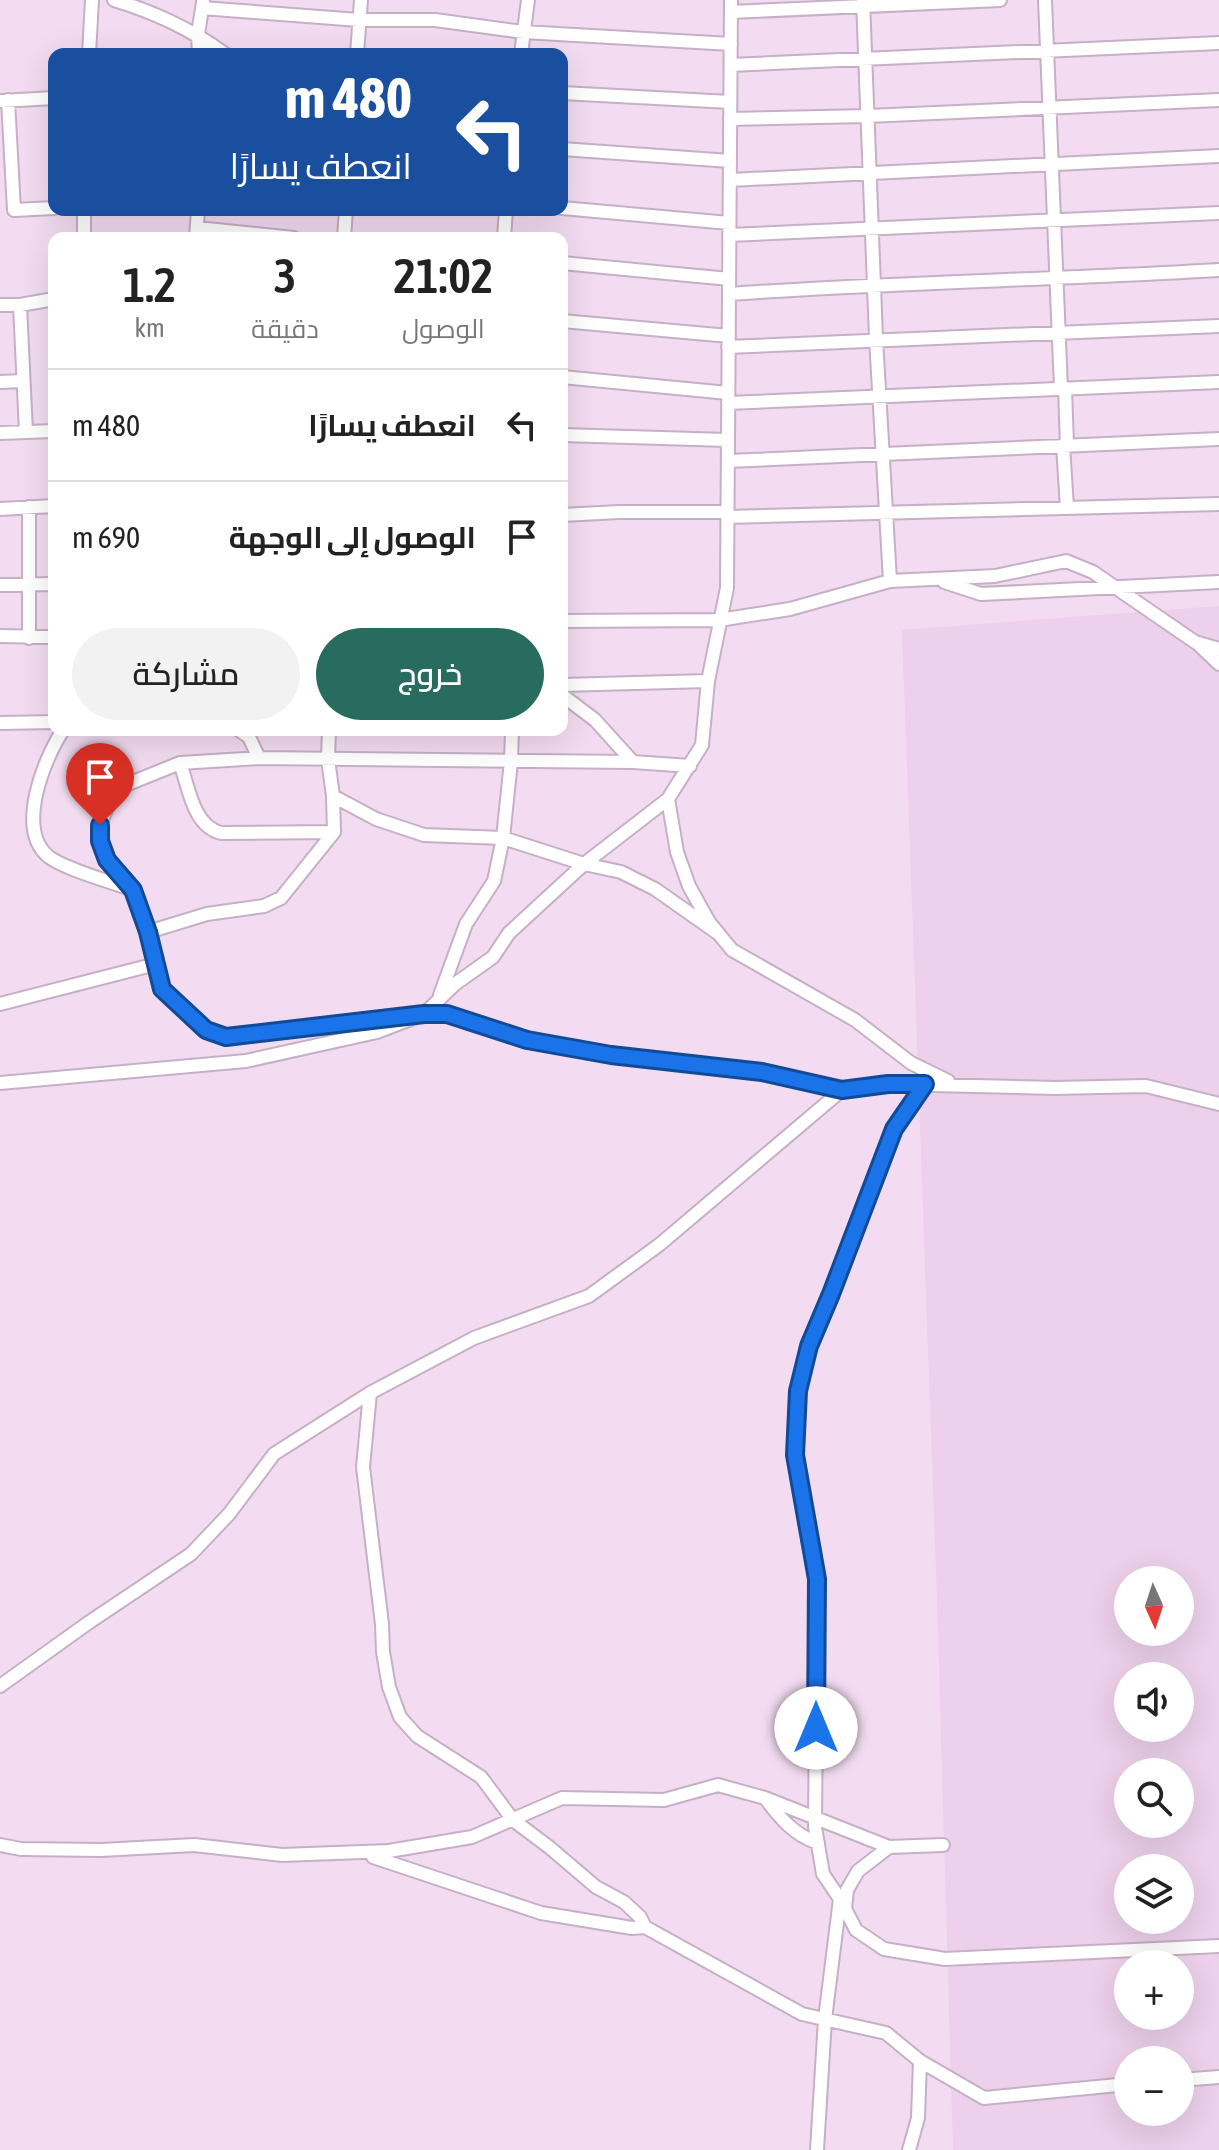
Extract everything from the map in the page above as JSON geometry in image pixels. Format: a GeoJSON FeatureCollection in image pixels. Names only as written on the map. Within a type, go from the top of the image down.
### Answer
{"type":"FeatureCollection","features":[{"type":"Feature","properties":{"kind":"street"},"geometry":{"type":"LineString","coordinates":[[89,48],[92,0]]}},
{"type":"Feature","properties":{"kind":"street"},"geometry":{"type":"LineString","coordinates":[[114,0],[198,34],[217,48]]}},
{"type":"Feature","properties":{"kind":"street"},"geometry":{"type":"LineString","coordinates":[[357,48],[361,0]]}},
{"type":"Feature","properties":{"kind":"street"},"geometry":{"type":"LineString","coordinates":[[522,48],[528,0]]}},
{"type":"Feature","properties":{"kind":"street"},"geometry":{"type":"LineString","coordinates":[[0,1083],[246,1061],[377,1032],[424,1014],[439,998],[493,957],[509,933],[584,864],[668,799],[702,745],[708,681],[727,588],[731,6],[1000,0]]}},
{"type":"Feature","properties":{"kind":"street"},"geometry":{"type":"LineString","coordinates":[[1045,0],[1067,508]]}},
{"type":"Feature","properties":{"kind":"street"},"geometry":{"type":"LineString","coordinates":[[864,3],[876,338],[890,581]]}},
{"type":"Feature","properties":{"kind":"street"},"geometry":{"type":"LineString","coordinates":[[199,48],[203,4],[359,20],[435,20],[523,32],[731,44]]}},
{"type":"Feature","properties":{"kind":"street"},"geometry":{"type":"LineString","coordinates":[[731,65],[1219,43]]}},
{"type":"Feature","properties":{"kind":"street"},"geometry":{"type":"LineString","coordinates":[[568,93],[730,102]]}},
{"type":"Feature","properties":{"kind":"street"},"geometry":{"type":"LineString","coordinates":[[14,210],[4,100],[48,98]]}},
{"type":"Feature","properties":{"kind":"street"},"geometry":{"type":"LineString","coordinates":[[730,119],[1219,100]]}},
{"type":"Feature","properties":{"kind":"street"},"geometry":{"type":"LineString","coordinates":[[568,149],[730,161]]}},
{"type":"Feature","properties":{"kind":"street"},"geometry":{"type":"LineString","coordinates":[[730,180],[1052,167],[1219,156]]}},
{"type":"Feature","properties":{"kind":"street"},"geometry":{"type":"LineString","coordinates":[[0,212],[48,208]]}},
{"type":"Feature","properties":{"kind":"street"},"geometry":{"type":"LineString","coordinates":[[568,209],[729,229],[874,229],[1219,213]]}},
{"type":"Feature","properties":{"kind":"street"},"geometry":{"type":"LineString","coordinates":[[568,264],[729,279]]}},
{"type":"Feature","properties":{"kind":"street"},"geometry":{"type":"LineString","coordinates":[[729,294],[875,284],[1057,280],[1219,270]]}},
{"type":"Feature","properties":{"kind":"street"},"geometry":{"type":"LineString","coordinates":[[0,305],[48,300]]}},
{"type":"Feature","properties":{"kind":"street"},"geometry":{"type":"LineString","coordinates":[[20,305],[26,432]]}},
{"type":"Feature","properties":{"kind":"street"},"geometry":{"type":"LineString","coordinates":[[568,322],[728,341],[1219,326]]}},
{"type":"Feature","properties":{"kind":"street"},"geometry":{"type":"LineString","coordinates":[[568,378],[728,398],[881,397],[1219,382]]}},
{"type":"Feature","properties":{"kind":"street"},"geometry":{"type":"LineString","coordinates":[[0,382],[22,381]]}},
{"type":"Feature","properties":{"kind":"street"},"geometry":{"type":"LineString","coordinates":[[0,433],[48,431]]}},
{"type":"Feature","properties":{"kind":"street"},"geometry":{"type":"LineString","coordinates":[[568,435],[727,440]]}},
{"type":"Feature","properties":{"kind":"street"},"geometry":{"type":"LineString","coordinates":[[728,461],[1219,439]]}},
{"type":"Feature","properties":{"kind":"street"},"geometry":{"type":"LineString","coordinates":[[568,515],[619,512],[887,515],[1219,504]]}},
{"type":"Feature","properties":{"kind":"street"},"geometry":{"type":"LineString","coordinates":[[0,509],[48,506]]}},
{"type":"Feature","properties":{"kind":"street"},"geometry":{"type":"LineString","coordinates":[[29,507],[29,638]]}},
{"type":"Feature","properties":{"kind":"street"},"geometry":{"type":"LineString","coordinates":[[568,621],[719,620],[790,609],[890,581],[995,576],[1066,561],[1093,572],[1117,588],[1195,642],[1219,664]]}},
{"type":"Feature","properties":{"kind":"street"},"geometry":{"type":"LineString","coordinates":[[929,579],[981,594],[1219,582]]}},
{"type":"Feature","properties":{"kind":"street"},"geometry":{"type":"LineString","coordinates":[[0,585],[48,584]]}},
{"type":"Feature","properties":{"kind":"street"},"geometry":{"type":"LineString","coordinates":[[0,636],[48,637]]}},
{"type":"Feature","properties":{"kind":"street"},"geometry":{"type":"LineString","coordinates":[[1195,642],[1219,649]]}},
{"type":"Feature","properties":{"kind":"street"},"geometry":{"type":"LineString","coordinates":[[568,685],[708,681]]}},
{"type":"Feature","properties":{"kind":"street"},"geometry":{"type":"LineString","coordinates":[[568,700],[595,720],[633,762]]}},
{"type":"Feature","properties":{"kind":"street"},"geometry":{"type":"LineString","coordinates":[[0,723],[48,722]]}},
{"type":"Feature","properties":{"kind":"street"},"geometry":{"type":"LineString","coordinates":[[59,736],[41,773],[35,801],[34,825],[38,842],[48,856],[62,864],[133,890]]}},
{"type":"Feature","properties":{"kind":"street"},"geometry":{"type":"LineString","coordinates":[[248,736],[259,758]]}},
{"type":"Feature","properties":{"kind":"street"},"geometry":{"type":"LineString","coordinates":[[148,932],[207,914],[264,906],[281,898],[334,832],[329,736]]}},
{"type":"Feature","properties":{"kind":"street"},"geometry":{"type":"LineString","coordinates":[[439,998],[466,924],[494,881],[503,838],[512,736]]}},
{"type":"Feature","properties":{"kind":"street"},"geometry":{"type":"LineString","coordinates":[[690,766],[633,762],[259,758],[180,763],[128,784],[109,802],[100,825],[100,841],[107,860],[133,890],[148,932],[162,989],[206,1030],[226,1037],[447,1014],[527,1040],[611,1055],[762,1072],[842,1090],[888,1084],[1055,1088],[1146,1086],[1219,1104]]}},
{"type":"Feature","properties":{"kind":"street"},"geometry":{"type":"LineString","coordinates":[[180,763],[201,822],[210,830],[221,833],[334,832]]}},
{"type":"Feature","properties":{"kind":"street"},"geometry":{"type":"LineString","coordinates":[[333,796],[376,819],[424,835],[503,838],[584,864],[621,872],[655,889],[719,934]]}},
{"type":"Feature","properties":{"kind":"street"},"geometry":{"type":"LineString","coordinates":[[668,799],[677,852],[689,886],[709,922],[732,950],[855,1020],[911,1063],[955,1084]]}},
{"type":"Feature","properties":{"kind":"street"},"geometry":{"type":"LineString","coordinates":[[0,1004],[156,964]]}},
{"type":"Feature","properties":{"kind":"street"},"geometry":{"type":"LineString","coordinates":[[925,1084],[894,1129],[809,1346],[798,1391],[795,1455],[817,1579],[815,1818],[823,1874],[856,1930],[884,1949],[945,1959],[1219,1946]]}},
{"type":"Feature","properties":{"kind":"street"},"geometry":{"type":"LineString","coordinates":[[0,1686],[191,1554],[229,1514],[274,1454],[370,1393],[474,1338],[589,1296],[659,1245],[842,1090]]}},
{"type":"Feature","properties":{"kind":"street"},"geometry":{"type":"LineString","coordinates":[[370,1393],[363,1467],[389,1687],[400,1717],[417,1736],[481,1777],[513,1820],[596,1887],[624,1902],[640,1917],[645,1927]]}},
{"type":"Feature","properties":{"kind":"street"},"geometry":{"type":"LineString","coordinates":[[0,1845],[21,1849],[101,1850],[194,1845],[282,1855],[358,1854],[472,1837],[562,1798],[664,1800],[718,1785],[765,1798],[889,1847],[943,1845]]}},
{"type":"Feature","properties":{"kind":"street"},"geometry":{"type":"LineString","coordinates":[[765,1798],[785,1824],[806,1839],[818,1843]]}},
{"type":"Feature","properties":{"kind":"street"},"geometry":{"type":"LineString","coordinates":[[817,2150],[825,2019],[842,1903],[858,1871],[889,1847]]}},
{"type":"Feature","properties":{"kind":"street"},"geometry":{"type":"LineString","coordinates":[[358,1854],[387,1860],[541,1913],[632,1928],[645,1927],[802,2014],[886,2033],[920,2061],[984,2098],[1114,2085]]}},
{"type":"Feature","properties":{"kind":"street"},"geometry":{"type":"LineString","coordinates":[[909,2150],[918,2118],[920,2061]]}},
{"type":"Feature","properties":{"kind":"street"},"geometry":{"type":"LineString","coordinates":[[1194,2079],[1219,2077]]}},
{"type":"Feature","properties":{"kind":"shaded area"},"geometry":{"type":"Polygon","coordinates":[[[1219,606],[1219,2150],[953,2150],[937,1599],[902,630],[1219,606]]]}},
{"type":"Feature","properties":{"kind":"route"},"geometry":{"type":"LineString","coordinates":[[100,825],[100,841],[107,860],[133,890],[148,932],[162,989],[206,1030],[226,1037],[447,1014],[527,1040],[611,1055],[762,1072],[842,1090],[888,1084],[925,1084],[894,1129],[809,1346],[798,1391],[795,1455],[817,1579],[816,1728]]}}]}
